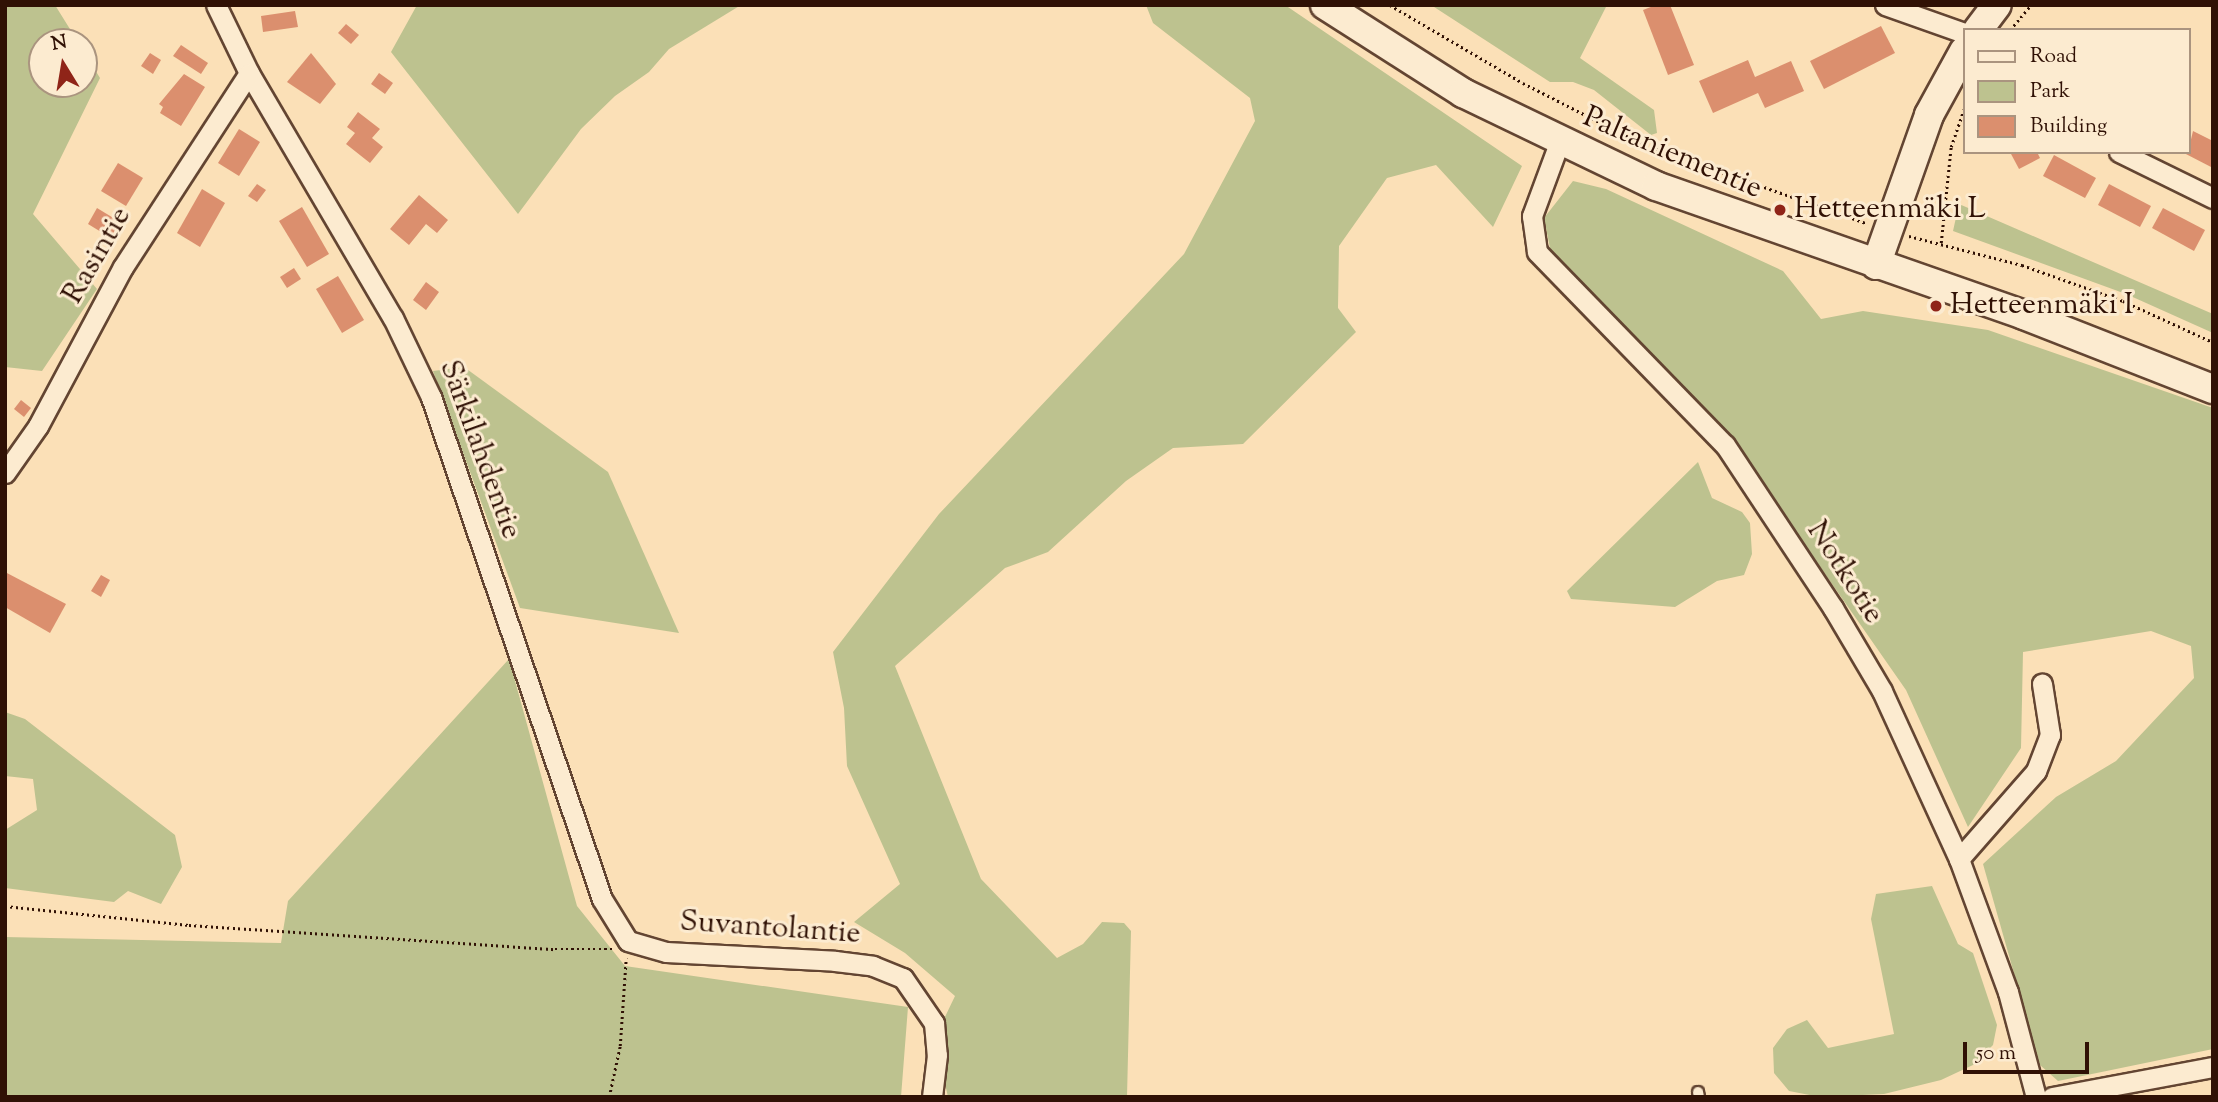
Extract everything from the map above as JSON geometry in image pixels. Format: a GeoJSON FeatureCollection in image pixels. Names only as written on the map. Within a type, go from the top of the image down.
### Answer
{"type":"FeatureCollection","features":[{"type":"Feature","properties":{"kind":"street","name":"Paltaniementie"},"geometry":{"type":"LineString","coordinates":[[1325,5],[1463,93],[1559,143],[1757,225],[2024,315],[2213,389]]}},
{"type":"Feature","properties":{"kind":"street"},"geometry":{"type":"LineString","coordinates":[[1885,5],[1962,32]]}},
{"type":"Feature","properties":{"kind":"street"},"geometry":{"type":"LineString","coordinates":[[1980,28],[1997,5]]}},
{"type":"Feature","properties":{"kind":"street","name":"Särkilahdentie"},"geometry":{"type":"LineString","coordinates":[[217,6],[249,73],[393,318],[431,397],[602,899],[628,941]]}},
{"type":"Feature","properties":{"kind":"street"},"geometry":{"type":"LineString","coordinates":[[1876,265],[1929,115],[1962,55]]}},
{"type":"Feature","properties":{"kind":"street","name":"Rasintie"},"geometry":{"type":"LineString","coordinates":[[5,472],[38,426],[123,267],[249,73]]}},
{"type":"Feature","properties":{"kind":"street","name":"Notkotie"},"geometry":{"type":"LineString","coordinates":[[1559,143],[1532,216],[1537,252],[1725,445],[1833,608],[1882,691],[1959,859],[2008,992],[2036,1097]]}},
{"type":"Feature","properties":{"kind":"street"},"geometry":{"type":"LineString","coordinates":[[2123,154],[2213,198]]}},
{"type":"Feature","properties":{"kind":"street"},"geometry":{"type":"LineString","coordinates":[[1959,859],[2036,771],[2050,735],[2042,684]]}},
{"type":"Feature","properties":{"kind":"street","name":"Suvantolantie"},"geometry":{"type":"LineString","coordinates":[[628,941],[666,952],[835,961],[873,966],[903,978],[934,1023],[937,1055],[932,1097]]}},
{"type":"Feature","properties":{"kind":"street"},"geometry":{"type":"LineString","coordinates":[[2052,1097],[2213,1067]]}},
{"type":"Feature","properties":{"kind":"path"},"geometry":{"type":"LineString","coordinates":[[1390,5],[1522,83],[1640,143],[1888,231],[1941,243],[2098,292],[2213,342]]}},
{"type":"Feature","properties":{"kind":"path"},"geometry":{"type":"LineString","coordinates":[[2012,28],[2031,5]]}},
{"type":"Feature","properties":{"kind":"path"},"geometry":{"type":"LineString","coordinates":[[1941,243],[1951,148],[1962,115]]}},
{"type":"Feature","properties":{"kind":"path"},"geometry":{"type":"LineString","coordinates":[[5,906],[189,925],[555,949],[617,948],[628,941]]}},
{"type":"Feature","properties":{"kind":"path"},"geometry":{"type":"LineString","coordinates":[[609,1097],[620,1046],[628,941]]}},
{"type":"Feature","properties":{"kind":"green space"},"geometry":{"type":"Polygon","coordinates":[[[5,5],[55,5],[69,28],[28,28],[28,98],[90,98],[33,214],[97,289],[42,371],[5,367],[5,5]]]}},
{"type":"Feature","properties":{"kind":"green space"},"geometry":{"type":"Polygon","coordinates":[[[417,5],[741,5],[669,49],[649,72],[615,96],[581,129],[518,214],[391,52],[417,5]]]}},
{"type":"Feature","properties":{"kind":"green space"},"geometry":{"type":"Polygon","coordinates":[[[1146,5],[1285,5],[1522,166],[1493,227],[1436,165],[1387,178],[1339,246],[1338,308],[1356,332],[1243,444],[1173,448],[1126,481],[1048,552],[1005,568],[895,666],[981,879],[1057,958],[1083,944],[1102,922],[1124,923],[1131,931],[1127,1097],[948,1097],[943,1075],[947,1030],[944,1019],[955,996],[905,953],[854,922],[900,884],[847,766],[844,708],[833,652],[939,514],[1184,254],[1255,121],[1250,98],[1153,23],[1146,5]]]}},
{"type":"Feature","properties":{"kind":"green space"},"geometry":{"type":"Polygon","coordinates":[[[1431,5],[1607,5],[1580,58],[1654,110],[1657,133],[1651,135],[1594,90],[1573,82],[1550,82],[1431,5]]]}},
{"type":"Feature","properties":{"kind":"green space"},"geometry":{"type":"Polygon","coordinates":[[[1573,181],[1606,189],[1783,271],[1821,319],[1863,311],[1988,330],[2213,408],[2213,1049],[2058,1081],[2040,1065],[1983,864],[2056,797],[2116,761],[2194,678],[2191,646],[2151,631],[2023,652],[2021,748],[1968,827],[1906,690],[1726,432],[1551,253],[1544,218],[1573,181]]]}},
{"type":"Feature","properties":{"kind":"green space"},"geometry":{"type":"Polygon","coordinates":[[[1959,204],[2213,314],[2213,333],[2126,294],[1953,231],[1959,204]]]}},
{"type":"Feature","properties":{"kind":"green space"},"geometry":{"type":"Polygon","coordinates":[[[464,367],[608,472],[679,633],[520,608],[433,371],[464,367]]]}},
{"type":"Feature","properties":{"kind":"green space"},"geometry":{"type":"Polygon","coordinates":[[[1698,462],[1712,498],[1742,512],[1750,523],[1752,554],[1744,575],[1717,581],[1675,607],[1571,599],[1567,591],[1698,462]]]}},
{"type":"Feature","properties":{"kind":"green space"},"geometry":{"type":"Polygon","coordinates":[[[509,659],[577,906],[625,966],[908,1007],[901,1097],[5,1097],[5,937],[281,943],[288,901],[509,659]]]}},
{"type":"Feature","properties":{"kind":"green space"},"geometry":{"type":"Polygon","coordinates":[[[5,712],[25,719],[175,835],[182,867],[161,904],[128,891],[114,902],[5,888],[5,830],[37,810],[33,779],[5,776],[5,712]]]}},
{"type":"Feature","properties":{"kind":"green space"},"geometry":{"type":"Polygon","coordinates":[[[1932,886],[1958,944],[1973,953],[1997,1025],[1993,1045],[1973,1065],[1941,1080],[1884,1094],[1820,1097],[1789,1091],[1774,1073],[1773,1048],[1787,1029],[1807,1020],[1828,1048],[1894,1034],[1871,919],[1876,894],[1932,886]]]}},
{"type":"Feature","properties":{"kind":"building"},"geometry":{"type":"Polygon","coordinates":[[[1656,5],[1670,5],[1694,65],[1668,75],[1643,10],[1656,5]]]}},
{"type":"Feature","properties":{"kind":"building"},"geometry":{"type":"Polygon","coordinates":[[[295,11],[298,27],[263,32],[261,16],[295,11]]]}},
{"type":"Feature","properties":{"kind":"building"},"geometry":{"type":"Polygon","coordinates":[[[346,24],[359,35],[351,44],[338,33],[346,24]]]}},
{"type":"Feature","properties":{"kind":"building"},"geometry":{"type":"Polygon","coordinates":[[[1881,26],[1895,53],[1824,89],[1810,61],[1881,26]]]}},
{"type":"Feature","properties":{"kind":"building"},"geometry":{"type":"Polygon","coordinates":[[[181,45],[208,63],[201,74],[173,56],[181,45]]]}},
{"type":"Feature","properties":{"kind":"building"},"geometry":{"type":"Polygon","coordinates":[[[150,53],[161,60],[153,74],[141,66],[150,53]]]}},
{"type":"Feature","properties":{"kind":"building"},"geometry":{"type":"Polygon","coordinates":[[[311,53],[336,84],[320,104],[287,82],[311,53]]]}},
{"type":"Feature","properties":{"kind":"building"},"geometry":{"type":"Polygon","coordinates":[[[1748,60],[1755,77],[1791,61],[1804,91],[1765,108],[1758,93],[1713,113],[1699,81],[1748,60]]]}},
{"type":"Feature","properties":{"kind":"building"},"geometry":{"type":"Polygon","coordinates":[[[379,73],[393,83],[385,94],[371,84],[379,73]]]}},
{"type":"Feature","properties":{"kind":"building"},"geometry":{"type":"Polygon","coordinates":[[[184,74],[205,87],[181,126],[160,113],[163,107],[159,104],[184,74]]]}},
{"type":"Feature","properties":{"kind":"building"},"geometry":{"type":"Polygon","coordinates":[[[358,112],[380,129],[372,138],[383,147],[370,163],[346,144],[355,133],[347,127],[358,112]]]}},
{"type":"Feature","properties":{"kind":"building"},"geometry":{"type":"Polygon","coordinates":[[[239,129],[260,142],[239,176],[218,163],[239,129]]]}},
{"type":"Feature","properties":{"kind":"building"},"geometry":{"type":"Polygon","coordinates":[[[2193,131],[2213,141],[2213,168],[2186,154],[2190,154],[2193,131]]]}},
{"type":"Feature","properties":{"kind":"building"},"geometry":{"type":"Polygon","coordinates":[[[2011,154],[2038,154],[2040,158],[2019,169],[2011,154]]]}},
{"type":"Feature","properties":{"kind":"building"},"geometry":{"type":"Polygon","coordinates":[[[2054,155],[2096,178],[2085,198],[2043,176],[2054,155]]]}},
{"type":"Feature","properties":{"kind":"building"},"geometry":{"type":"Polygon","coordinates":[[[118,163],[143,178],[126,206],[101,191],[118,163]]]}},
{"type":"Feature","properties":{"kind":"building"},"geometry":{"type":"Polygon","coordinates":[[[257,184],[266,190],[257,202],[248,196],[257,184]]]}},
{"type":"Feature","properties":{"kind":"building"},"geometry":{"type":"Polygon","coordinates":[[[2109,184],[2151,206],[2140,227],[2098,205],[2109,184]]]}},
{"type":"Feature","properties":{"kind":"building"},"geometry":{"type":"Polygon","coordinates":[[[202,189],[225,203],[200,247],[177,233],[202,189]]]}},
{"type":"Feature","properties":{"kind":"building"},"geometry":{"type":"Polygon","coordinates":[[[419,195],[448,220],[437,233],[426,224],[409,245],[390,229],[419,195]]]}},
{"type":"Feature","properties":{"kind":"building"},"geometry":{"type":"Polygon","coordinates":[[[302,207],[329,254],[307,267],[279,221],[302,207]]]}},
{"type":"Feature","properties":{"kind":"building"},"geometry":{"type":"Polygon","coordinates":[[[97,208],[120,222],[111,238],[88,224],[97,208]]]}},
{"type":"Feature","properties":{"kind":"building"},"geometry":{"type":"Polygon","coordinates":[[[2163,208],[2205,230],[2194,251],[2152,228],[2163,208]]]}},
{"type":"Feature","properties":{"kind":"building"},"geometry":{"type":"Polygon","coordinates":[[[294,268],[301,279],[287,288],[280,277],[294,268]]]}},
{"type":"Feature","properties":{"kind":"building"},"geometry":{"type":"Polygon","coordinates":[[[338,276],[364,320],[342,333],[316,289],[338,276]]]}},
{"type":"Feature","properties":{"kind":"building"},"geometry":{"type":"Polygon","coordinates":[[[426,282],[439,292],[426,310],[413,300],[426,282]]]}},
{"type":"Feature","properties":{"kind":"building"},"geometry":{"type":"Polygon","coordinates":[[[21,400],[31,408],[24,417],[14,409],[21,400]]]}},
{"type":"Feature","properties":{"kind":"building"},"geometry":{"type":"Polygon","coordinates":[[[5,572],[66,604],[50,633],[5,607],[5,572]]]}},
{"type":"Feature","properties":{"kind":"building"},"geometry":{"type":"Polygon","coordinates":[[[101,575],[110,580],[101,597],[91,591],[101,575]]]}},
{"type":"Feature","properties":{"kind":"place","name":"Hetteenmäki L"},"geometry":{"type":"Point","coordinates":[1780,210]}},
{"type":"Feature","properties":{"kind":"place","name":"Hetteenmäki I"},"geometry":{"type":"Point","coordinates":[1936,306]}}]}
